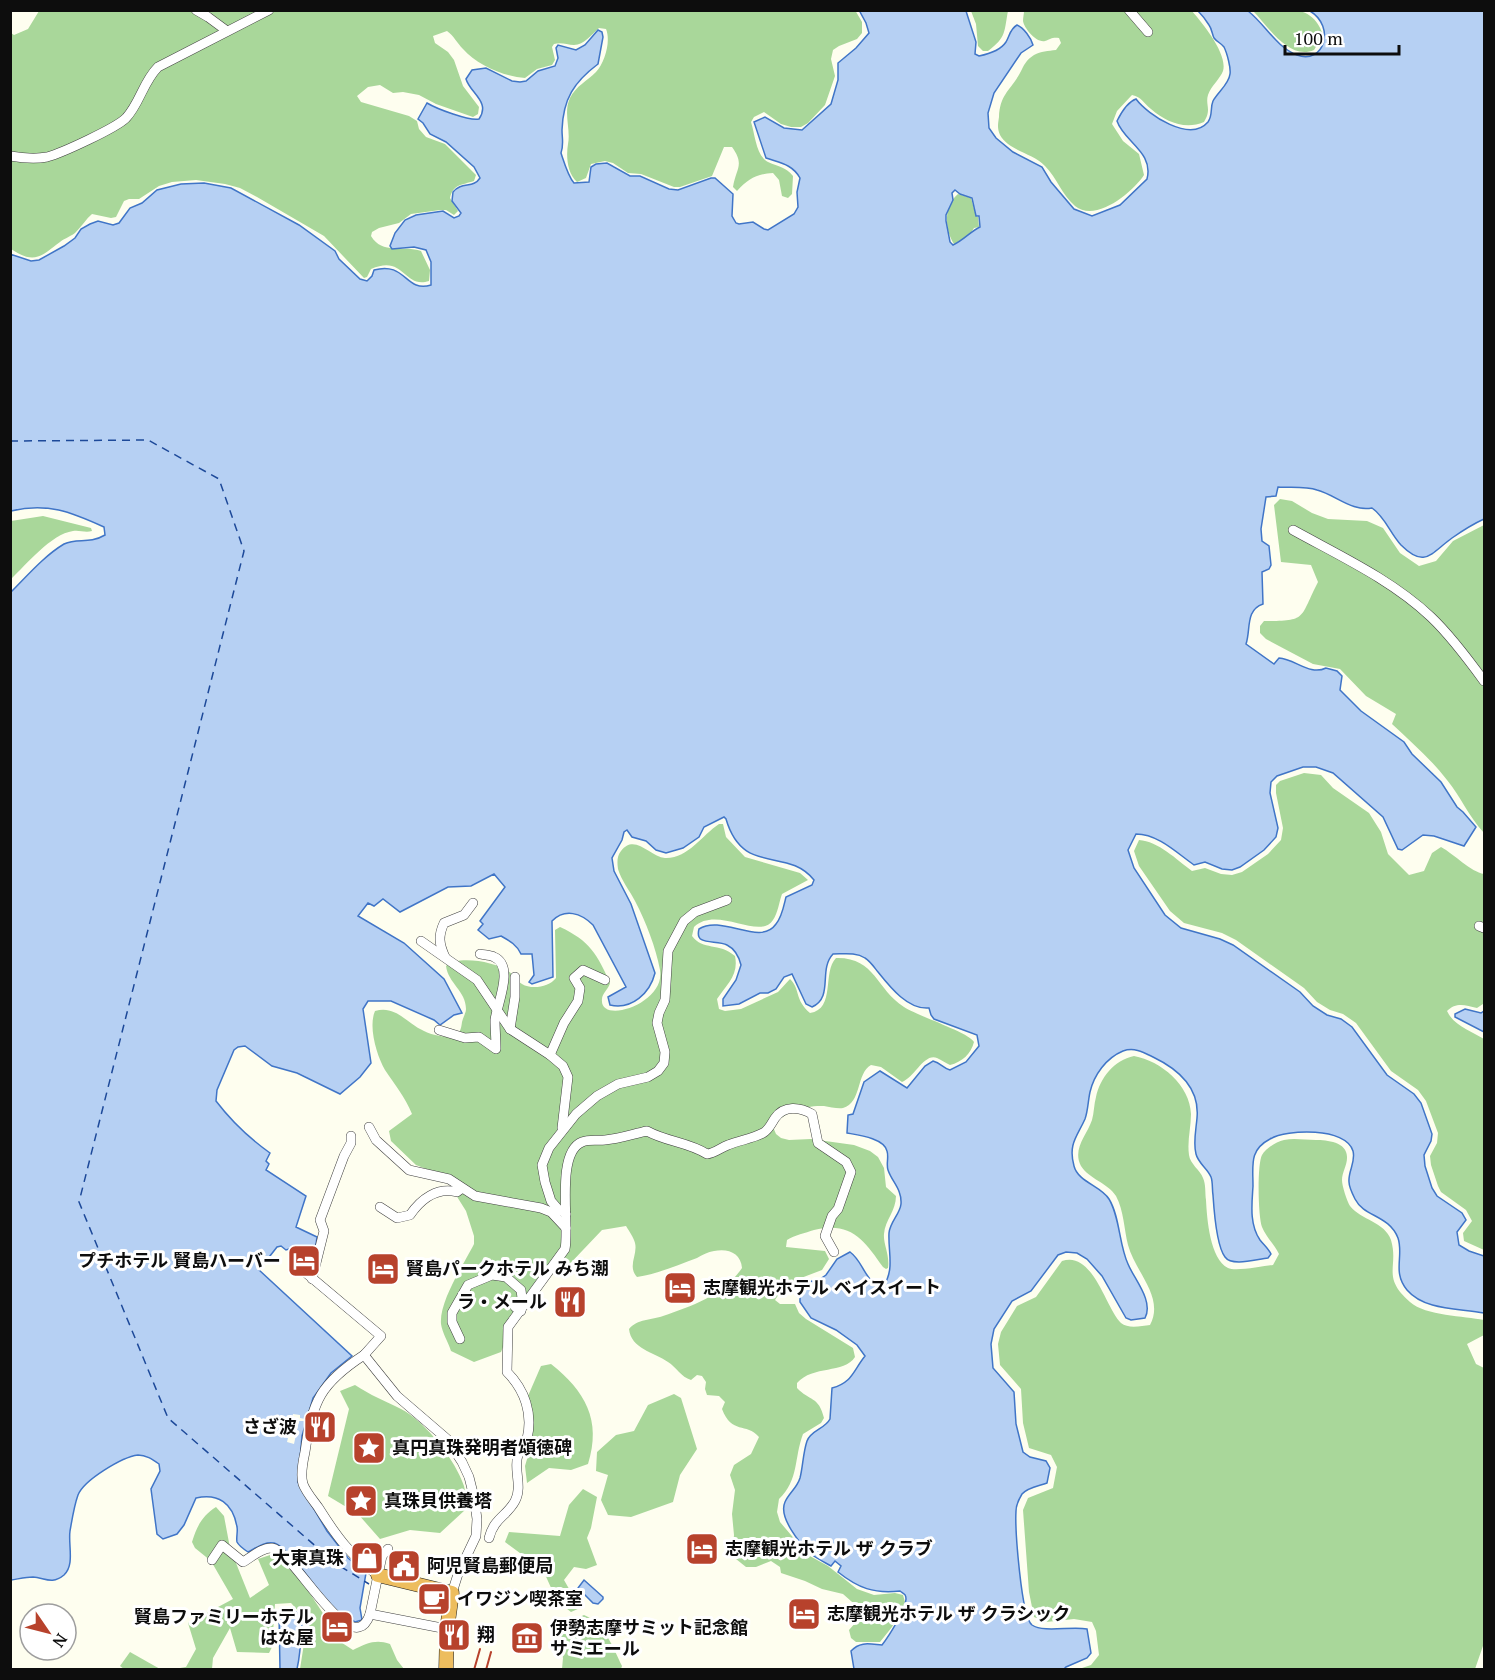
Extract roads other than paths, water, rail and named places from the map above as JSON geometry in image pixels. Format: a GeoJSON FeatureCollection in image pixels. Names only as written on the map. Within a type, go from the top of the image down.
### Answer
{"type":"FeatureCollection","features":[{"type":"Feature","properties":{"kind":"highway"},"geometry":{"type":"LineString","coordinates":[[378,1575],[452,1593],[447,1629],[446,1670]]}},
{"type":"Feature","properties":{"kind":"street"},"geometry":{"type":"LineString","coordinates":[[196,10],[227,31]]}},
{"type":"Feature","properties":{"kind":"street"},"geometry":{"type":"LineString","coordinates":[[10,156],[45,158],[119,123],[132,109],[149,75],[158,67],[269,10]]}},
{"type":"Feature","properties":{"kind":"street"},"geometry":{"type":"LineString","coordinates":[[1129,10],[1148,32]]}},
{"type":"Feature","properties":{"kind":"street"},"geometry":{"type":"LineString","coordinates":[[1293,530],[1369,573],[1416,605],[1440,626],[1485,681]]}},
{"type":"Feature","properties":{"kind":"street"},"geometry":{"type":"LineString","coordinates":[[566,1214],[551,1201],[545,1182],[542,1165],[549,1148],[576,1114],[597,1096],[618,1084],[648,1077],[658,1071],[664,1063],[664,1052],[657,1023],[665,1000],[668,951],[684,921],[695,912],[726,900]]}},
{"type":"Feature","properties":{"kind":"street"},"geometry":{"type":"LineString","coordinates":[[447,959],[440,946],[440,933],[444,923],[464,915],[473,903]]}},
{"type":"Feature","properties":{"kind":"street"},"geometry":{"type":"LineString","coordinates":[[421,941],[477,980],[510,1029],[550,1054],[563,1066],[568,1077],[562,1130]]}},
{"type":"Feature","properties":{"kind":"street"},"geometry":{"type":"LineString","coordinates":[[440,1030],[465,1038],[479,1037],[496,1049],[495,1019],[503,992],[504,972],[501,962],[494,957],[480,954]]}},
{"type":"Feature","properties":{"kind":"street"},"geometry":{"type":"LineString","coordinates":[[550,1054],[564,1023],[578,1001],[580,988],[574,978],[583,970],[605,980]]}},
{"type":"Feature","properties":{"kind":"street"},"geometry":{"type":"LineString","coordinates":[[510,1029],[515,997],[515,977]]}},
{"type":"Feature","properties":{"kind":"street"},"geometry":{"type":"LineString","coordinates":[[489,1538],[495,1523],[513,1505],[517,1497],[518,1456],[527,1442],[529,1421],[526,1402],[519,1384],[507,1372],[508,1327],[565,1249],[565,1187],[571,1155],[577,1145],[584,1141],[608,1140],[646,1131],[662,1139],[696,1147],[707,1154],[712,1154],[728,1145],[750,1139],[766,1131],[776,1115],[784,1110],[802,1108],[812,1114],[818,1143],[846,1162],[851,1172],[838,1209],[832,1216],[825,1236],[834,1252]]}},
{"type":"Feature","properties":{"kind":"street"},"geometry":{"type":"LineString","coordinates":[[369,1127],[376,1140],[409,1170],[449,1179],[461,1189],[475,1196],[541,1208],[551,1212],[566,1228]]}},
{"type":"Feature","properties":{"kind":"street"},"geometry":{"type":"LineString","coordinates":[[351,1136],[351,1143],[320,1220],[324,1231],[309,1276],[381,1336],[364,1355],[333,1377],[318,1399],[306,1444],[302,1480],[306,1490],[347,1549],[357,1560],[378,1575]]}},
{"type":"Feature","properties":{"kind":"street"},"geometry":{"type":"LineString","coordinates":[[380,1207],[398,1218],[410,1215],[419,1201],[446,1189],[457,1192],[461,1189]]}},
{"type":"Feature","properties":{"kind":"street"},"geometry":{"type":"LineString","coordinates":[[460,1339],[452,1322],[452,1313],[468,1285],[492,1275],[507,1276],[521,1290],[522,1298],[515,1307],[520,1311]]}},
{"type":"Feature","properties":{"kind":"street"},"geometry":{"type":"LineString","coordinates":[[364,1355],[397,1396],[447,1439],[469,1477],[477,1519],[476,1536],[458,1574],[452,1593]]}},
{"type":"Feature","properties":{"kind":"street"},"geometry":{"type":"LineString","coordinates":[[212,1560],[222,1545],[243,1562],[265,1548],[276,1549],[286,1556],[328,1609],[351,1627],[361,1628],[370,1614],[382,1556],[388,1549]]}},
{"type":"Feature","properties":{"kind":"street"},"geometry":{"type":"LineString","coordinates":[[370,1614],[447,1629]]}},
{"type":"Feature","properties":{"kind":"water"},"geometry":{"type":"Polygon","coordinates":[[[859,10],[966,11],[976,42],[975,54],[979,56],[1001,48],[1011,30],[1017,25],[1022,28],[1033,45],[1021,53],[994,93],[988,113],[989,128],[996,138],[1013,152],[1042,167],[1051,182],[1074,209],[1092,216],[1120,205],[1147,179],[1148,170],[1142,154],[1117,121],[1122,111],[1130,103],[1136,99],[1159,119],[1180,128],[1191,130],[1200,128],[1210,119],[1213,101],[1228,81],[1230,68],[1224,47],[1214,38],[1210,27],[1198,11],[1248,11],[1283,47],[1306,57],[1320,50],[1324,35],[1323,26],[1310,11],[1484,11],[1484,519],[1452,538],[1433,553],[1422,557],[1409,552],[1401,545],[1372,508],[1358,508],[1313,489],[1278,487],[1276,496],[1266,497],[1261,529],[1262,541],[1269,546],[1271,565],[1269,569],[1262,572],[1263,604],[1253,611],[1246,644],[1274,664],[1279,658],[1308,669],[1326,668],[1337,671],[1342,676],[1340,690],[1361,711],[1404,742],[1412,754],[1441,782],[1457,807],[1476,827],[1464,846],[1434,836],[1423,835],[1402,850],[1398,849],[1383,817],[1333,773],[1316,767],[1303,767],[1277,776],[1271,782],[1270,793],[1278,828],[1276,837],[1264,850],[1240,867],[1232,870],[1222,869],[1205,862],[1194,865],[1167,845],[1144,835],[1136,834],[1128,850],[1134,868],[1165,915],[1181,928],[1233,945],[1300,992],[1313,1006],[1327,1015],[1341,1019],[1352,1027],[1387,1075],[1414,1094],[1421,1103],[1432,1134],[1424,1155],[1432,1188],[1437,1196],[1462,1213],[1466,1220],[1457,1232],[1459,1245],[1484,1256],[1484,1313],[1443,1308],[1423,1302],[1407,1290],[1400,1277],[1399,1245],[1394,1230],[1359,1205],[1350,1189],[1349,1182],[1354,1159],[1353,1151],[1348,1143],[1328,1134],[1289,1133],[1270,1139],[1258,1148],[1253,1165],[1253,1220],[1256,1234],[1271,1254],[1268,1258],[1251,1261],[1228,1260],[1222,1252],[1218,1236],[1212,1179],[1196,1154],[1197,1107],[1191,1088],[1179,1073],[1146,1053],[1131,1050],[1117,1054],[1106,1063],[1094,1079],[1087,1113],[1076,1136],[1072,1158],[1080,1176],[1105,1195],[1113,1206],[1125,1256],[1147,1304],[1145,1318],[1131,1320],[1126,1318],[1102,1276],[1087,1259],[1077,1253],[1066,1252],[1058,1255],[1031,1291],[1012,1301],[994,1329],[991,1344],[993,1368],[1014,1392],[1016,1424],[1023,1452],[1030,1457],[1046,1461],[1050,1468],[1047,1483],[1024,1492],[1016,1509],[1020,1571],[1028,1619],[1032,1625],[1043,1629],[1087,1629],[1091,1653],[1087,1658],[1064,1669],[854,1669],[851,1651],[862,1644],[882,1645],[900,1616],[906,1597],[900,1591],[882,1592],[867,1589],[845,1578],[838,1572],[841,1566],[835,1561],[831,1566],[806,1550],[787,1522],[785,1502],[800,1478],[807,1441],[830,1419],[832,1388],[848,1380],[865,1356],[857,1345],[836,1330],[811,1318],[800,1302],[800,1290],[805,1283],[826,1275],[837,1259],[850,1252],[872,1281],[883,1287],[890,1267],[889,1233],[900,1208],[900,1194],[888,1170],[888,1153],[885,1147],[876,1140],[847,1133],[848,1115],[853,1114],[864,1082],[880,1071],[907,1088],[925,1066],[933,1061],[950,1070],[966,1062],[979,1046],[977,1035],[934,1019],[929,1008],[921,1008],[907,1001],[894,991],[869,961],[854,954],[833,954],[826,968],[822,997],[819,1003],[812,1007],[806,1004],[792,974],[784,977],[776,989],[768,993],[760,993],[739,1004],[723,1006],[723,999],[736,980],[741,965],[738,956],[730,947],[723,943],[703,940],[698,935],[699,929],[708,925],[718,925],[751,932],[769,930],[780,918],[786,897],[812,885],[814,880],[803,870],[791,864],[754,855],[743,848],[734,837],[724,817],[704,827],[699,837],[683,848],[666,853],[656,850],[646,841],[632,837],[627,830],[612,858],[614,871],[631,904],[655,973],[649,987],[633,1002],[626,1005],[610,1005],[608,997],[626,987],[593,925],[583,917],[568,913],[552,921],[553,977],[532,984],[529,982],[534,975],[532,954],[521,954],[515,946],[501,936],[489,939],[478,930],[483,924],[480,921],[505,887],[494,874],[471,886],[448,887],[400,912],[383,899],[374,906],[368,903],[358,916],[404,943],[444,979],[462,1013],[454,1015],[440,1025],[434,1020],[391,1001],[368,1001],[363,1009],[371,1063],[360,1077],[340,1094],[297,1073],[272,1066],[245,1046],[234,1050],[217,1090],[216,1101],[222,1109],[255,1142],[270,1153],[266,1161],[269,1164],[266,1170],[306,1196],[296,1227],[317,1237],[314,1258],[298,1246],[286,1250],[281,1246],[277,1247],[259,1270],[352,1356],[331,1373],[313,1398],[302,1436],[298,1482],[327,1531],[348,1558],[366,1573],[360,1608],[362,1620],[355,1622],[345,1614],[342,1618],[336,1613],[297,1563],[274,1543],[261,1545],[248,1552],[242,1548],[237,1542],[237,1527],[232,1512],[218,1499],[196,1498],[184,1525],[177,1534],[163,1539],[157,1534],[151,1489],[160,1471],[159,1464],[141,1455],[131,1457],[95,1476],[78,1495],[70,1531],[69,1566],[64,1575],[56,1580],[33,1577],[11,1580],[11,592],[43,560],[64,544],[93,540],[105,535],[104,527],[59,510],[24,508],[11,511],[10,254],[31,261],[39,260],[64,246],[75,238],[81,229],[90,224],[98,221],[113,225],[119,223],[130,208],[142,203],[157,190],[181,184],[204,183],[231,188],[299,225],[335,251],[339,259],[360,279],[367,281],[374,270],[385,268],[399,273],[416,285],[431,285],[431,262],[426,250],[414,247],[392,249],[390,246],[395,233],[405,220],[416,215],[443,211],[454,218],[459,216],[461,213],[452,201],[453,192],[480,178],[474,167],[446,142],[430,134],[418,119],[427,103],[461,116],[479,119],[483,108],[466,79],[472,70],[486,68],[512,81],[526,81],[538,71],[555,66],[558,58],[556,48],[558,45],[576,50],[585,45],[598,30],[602,32],[603,37],[598,64],[571,92],[563,119],[561,153],[574,183],[589,182],[591,167],[607,163],[630,176],[640,176],[669,189],[678,190],[715,178],[733,194],[732,216],[736,223],[753,222],[768,230],[794,214],[798,207],[797,192],[800,178],[789,167],[766,158],[754,122],[765,117],[784,128],[802,130],[831,104],[838,80],[838,63],[869,33],[859,10]],[[955,190],[952,193],[953,200],[946,215],[950,242],[953,245],[980,227],[979,216],[976,216],[972,198],[955,190]]]}},
{"type":"Feature","properties":{"kind":"water"},"geometry":{"type":"Polygon","coordinates":[[[1465,1009],[1481,1013],[1484,1011],[1484,1032],[1455,1017],[1455,1014],[1465,1009]]]}},
{"type":"Feature","properties":{"kind":"water"},"geometry":{"type":"Polygon","coordinates":[[[584,1580],[603,1597],[598,1604],[593,1603],[578,1588],[584,1580]]]}},
{"type":"Feature","properties":{"kind":"water"},"geometry":{"type":"Polygon","coordinates":[[[283,1608],[296,1612],[302,1618],[297,1669],[280,1669],[279,1614],[283,1608]]]}},
{"type":"Feature","properties":{"kind":"railway"},"geometry":{"type":"LineString","coordinates":[[474,1670],[480,1649]]}},
{"type":"Feature","properties":{"kind":"railway"},"geometry":{"type":"LineString","coordinates":[[486,1670],[491,1652]]}},
{"type":"Feature","properties":{"kind":"place","name":"プチホテル 賢島ハーバー"},"geometry":{"type":"Point","coordinates":[304,1261]}},
{"type":"Feature","properties":{"kind":"place","name":"賢島パークホテル みち潮"},"geometry":{"type":"Point","coordinates":[383,1269]}},
{"type":"Feature","properties":{"kind":"place","name":"志摩観光ホテル ベイスイート"},"geometry":{"type":"Point","coordinates":[680,1288]}},
{"type":"Feature","properties":{"kind":"place","name":"ラ・メール"},"geometry":{"type":"Point","coordinates":[570,1302]}},
{"type":"Feature","properties":{"kind":"place","name":"さざ波"},"geometry":{"type":"Point","coordinates":[320,1427]}},
{"type":"Feature","properties":{"kind":"place","name":"真円真珠発明者頌徳碑"},"geometry":{"type":"Point","coordinates":[369,1448]}},
{"type":"Feature","properties":{"kind":"place","name":"真珠貝供養塔"},"geometry":{"type":"Point","coordinates":[361,1501]}},
{"type":"Feature","properties":{"kind":"place","name":"志摩観光ホテル ザ クラブ"},"geometry":{"type":"Point","coordinates":[702,1549]}},
{"type":"Feature","properties":{"kind":"place","name":"大東真珠"},"geometry":{"type":"Point","coordinates":[367,1558]}},
{"type":"Feature","properties":{"kind":"place","name":"阿児賢島郵便局"},"geometry":{"type":"Point","coordinates":[404,1566]}},
{"type":"Feature","properties":{"kind":"place","name":"イワジン喫茶室"},"geometry":{"type":"Point","coordinates":[434,1599]}},
{"type":"Feature","properties":{"kind":"place","name":"志摩観光ホテル ザ クラシック"},"geometry":{"type":"Point","coordinates":[804,1614]}},
{"type":"Feature","properties":{"kind":"place","name":"賢島ファミリーホテル はな屋"},"geometry":{"type":"Point","coordinates":[337,1627]}},
{"type":"Feature","properties":{"kind":"place","name":"翔"},"geometry":{"type":"Point","coordinates":[454,1635]}},
{"type":"Feature","properties":{"kind":"place","name":"伊勢志摩サミット記念館 サミエール"},"geometry":{"type":"Point","coordinates":[527,1638]}}]}
